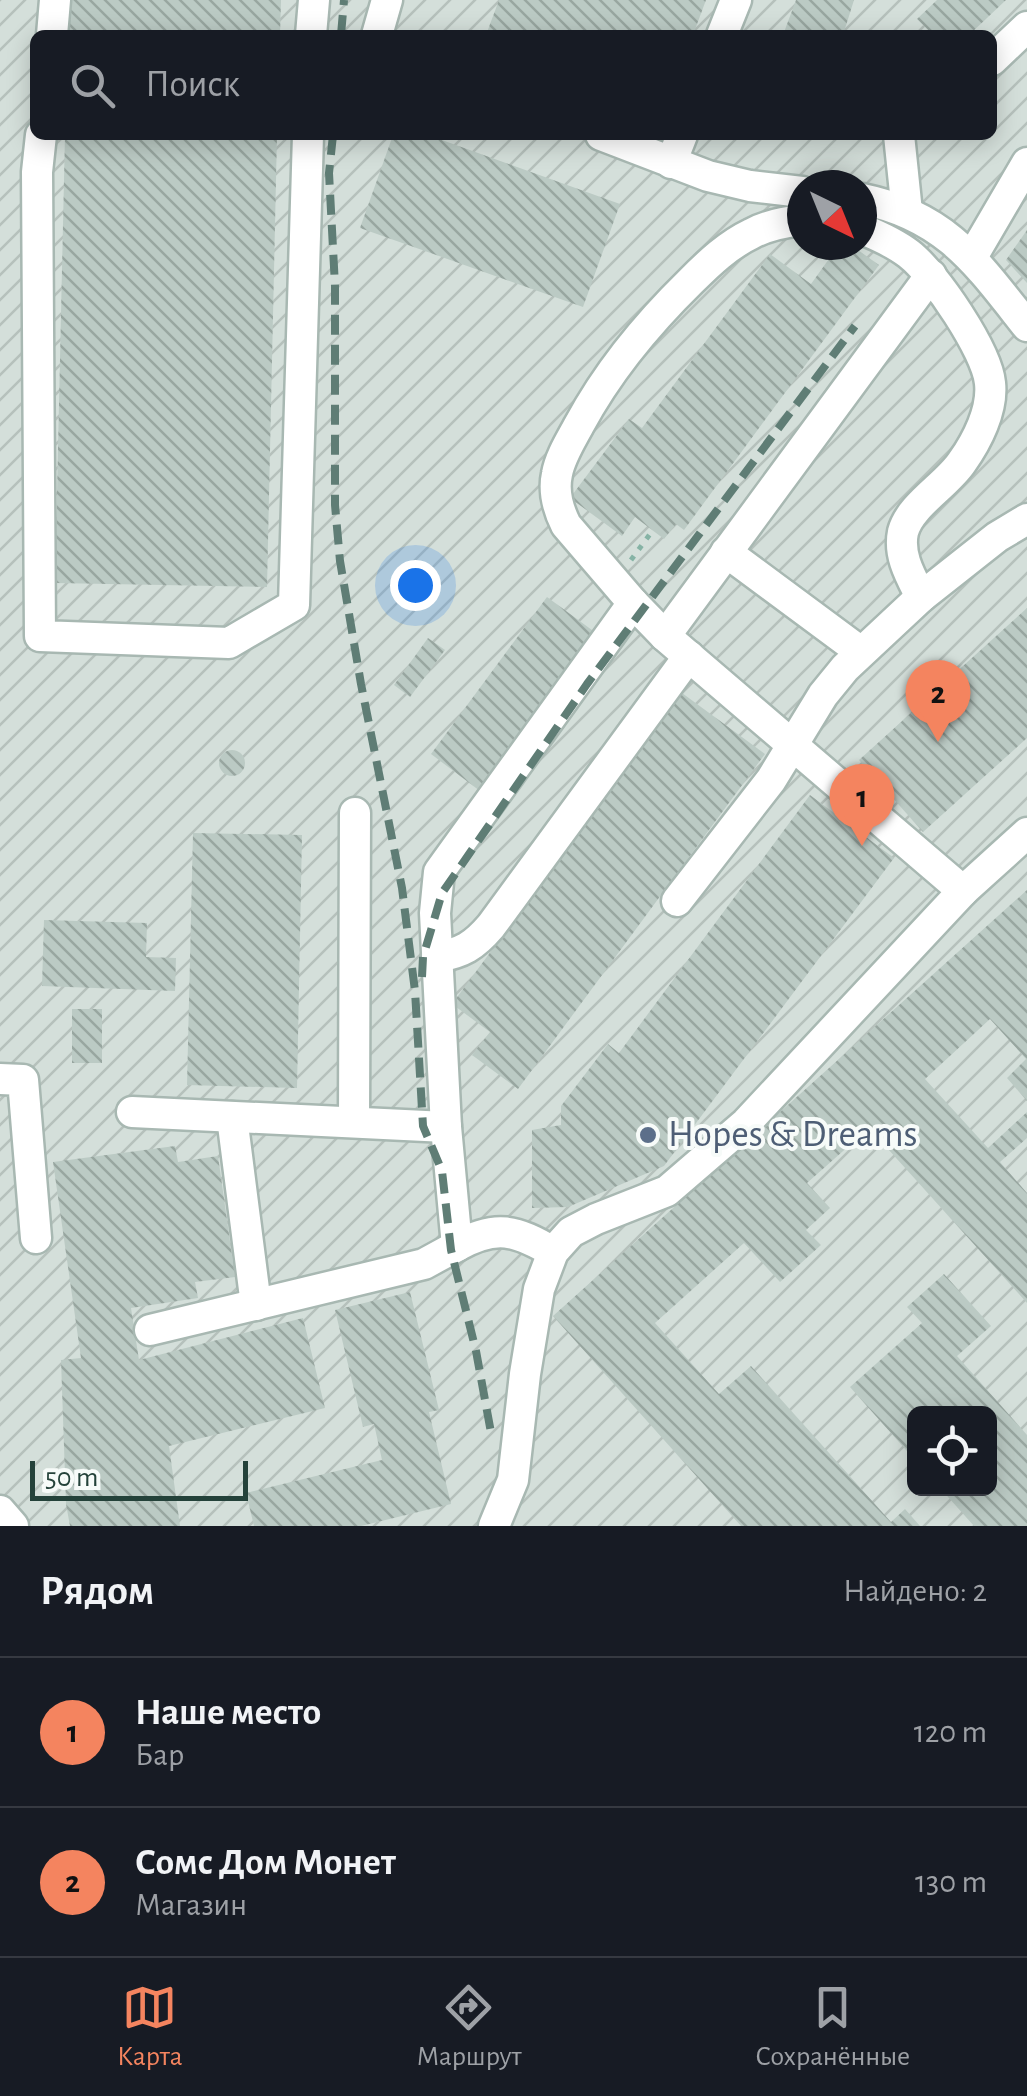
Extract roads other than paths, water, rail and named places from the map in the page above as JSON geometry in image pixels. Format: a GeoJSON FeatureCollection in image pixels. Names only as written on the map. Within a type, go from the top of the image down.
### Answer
{"type":"FeatureCollection","features":[{"type":"Feature","properties":{"kind":"lane"},"geometry":{"type":"LineString","coordinates":[[52,30],[55,0]]}},
{"type":"Feature","properties":{"kind":"lane"},"geometry":{"type":"LineString","coordinates":[[312,30],[314,0]]}},
{"type":"Feature","properties":{"kind":"lane"},"geometry":{"type":"LineString","coordinates":[[379,30],[388,0]]}},
{"type":"Feature","properties":{"kind":"lane"},"geometry":{"type":"LineString","coordinates":[[724,30],[736,0]]}},
{"type":"Feature","properties":{"kind":"lane"},"geometry":{"type":"LineString","coordinates":[[997,55],[1027,27]]}},
{"type":"Feature","properties":{"kind":"lane"},"geometry":{"type":"LineString","coordinates":[[41,140],[37,191],[40,636],[229,643],[294,606],[308,140]]}},
{"type":"Feature","properties":{"kind":"lane"},"geometry":{"type":"LineString","coordinates":[[628,140],[676,149],[727,182],[787,190]]}},
{"type":"Feature","properties":{"kind":"lane"},"geometry":{"type":"LineString","coordinates":[[900,140],[907,212]]}},
{"type":"Feature","properties":{"kind":"lane"},"geometry":{"type":"LineString","coordinates":[[972,257],[1027,163]]}},
{"type":"Feature","properties":{"kind":"lane"},"geometry":{"type":"LineString","coordinates":[[877,203],[907,212],[946,234],[972,257],[1027,326]]}},
{"type":"Feature","properties":{"kind":"lane"},"geometry":{"type":"LineString","coordinates":[[787,222],[752,232],[730,246],[668,304],[590,403],[558,469],[556,496],[566,526],[665,636],[963,891]]}},
{"type":"Feature","properties":{"kind":"lane"},"geometry":{"type":"LineString","coordinates":[[877,235],[911,256],[931,275],[987,365],[991,388],[977,436],[961,464],[940,489],[920,504],[903,533],[905,564],[921,597]]}},
{"type":"Feature","properties":{"kind":"lane"},"geometry":{"type":"LineString","coordinates":[[665,636],[931,275]]}},
{"type":"Feature","properties":{"kind":"lane"},"geometry":{"type":"LineString","coordinates":[[677,902],[771,780],[833,682],[921,597],[1027,518]]}},
{"type":"Feature","properties":{"kind":"lane"},"geometry":{"type":"LineString","coordinates":[[726,552],[861,652]]}},
{"type":"Feature","properties":{"kind":"lane"},"geometry":{"type":"LineString","coordinates":[[457,1246],[434,913],[438,872],[633,603]]}},
{"type":"Feature","properties":{"kind":"lane"},"geometry":{"type":"LineString","coordinates":[[437,958],[456,954],[477,942],[689,656]]}},
{"type":"Feature","properties":{"kind":"lane"},"geometry":{"type":"LineString","coordinates":[[354,1122],[355,813]]}},
{"type":"Feature","properties":{"kind":"lane"},"geometry":{"type":"LineString","coordinates":[[494,1526],[513,1480],[525,1374],[540,1289],[553,1252],[572,1232],[596,1219],[666,1191],[746,1123],[963,891],[1027,832]]}},
{"type":"Feature","properties":{"kind":"lane"},"geometry":{"type":"LineString","coordinates":[[0,1079],[23,1080],[36,1238]]}},
{"type":"Feature","properties":{"kind":"lane"},"geometry":{"type":"LineString","coordinates":[[132,1112],[446,1127]]}},
{"type":"Feature","properties":{"kind":"lane"},"geometry":{"type":"LineString","coordinates":[[232,1117],[256,1305]]}},
{"type":"Feature","properties":{"kind":"lane"},"geometry":{"type":"LineString","coordinates":[[150,1330],[424,1264],[494,1230],[525,1236],[553,1252]]}},
{"type":"Feature","properties":{"kind":"lane"},"geometry":{"type":"LineString","coordinates":[[0,1511],[13,1526]]}},
{"type":"Feature","properties":{"kind":"railway"},"geometry":{"type":"LineString","coordinates":[[341,30],[344,0]]}},
{"type":"Feature","properties":{"kind":"railway"},"geometry":{"type":"LineString","coordinates":[[332,140],[329,173],[335,286],[335,505],[340,561],[402,888],[415,991],[423,1126],[442,1171],[451,1250],[492,1438]]}},
{"type":"Feature","properties":{"kind":"railway"},"geometry":{"type":"LineString","coordinates":[[422,977],[423,957],[442,893],[587,684],[855,326]]}},
{"type":"Feature","properties":{"kind":"place","name":"Сомс Дом Монет"},"geometry":{"type":"Point","coordinates":[938,742]}},
{"type":"Feature","properties":{"kind":"place","name":"Наше место"},"geometry":{"type":"Point","coordinates":[862,846]}},
{"type":"Feature","properties":{"kind":"place","name":"Hopes & Dreams"},"geometry":{"type":"Point","coordinates":[648,1135]}}]}
